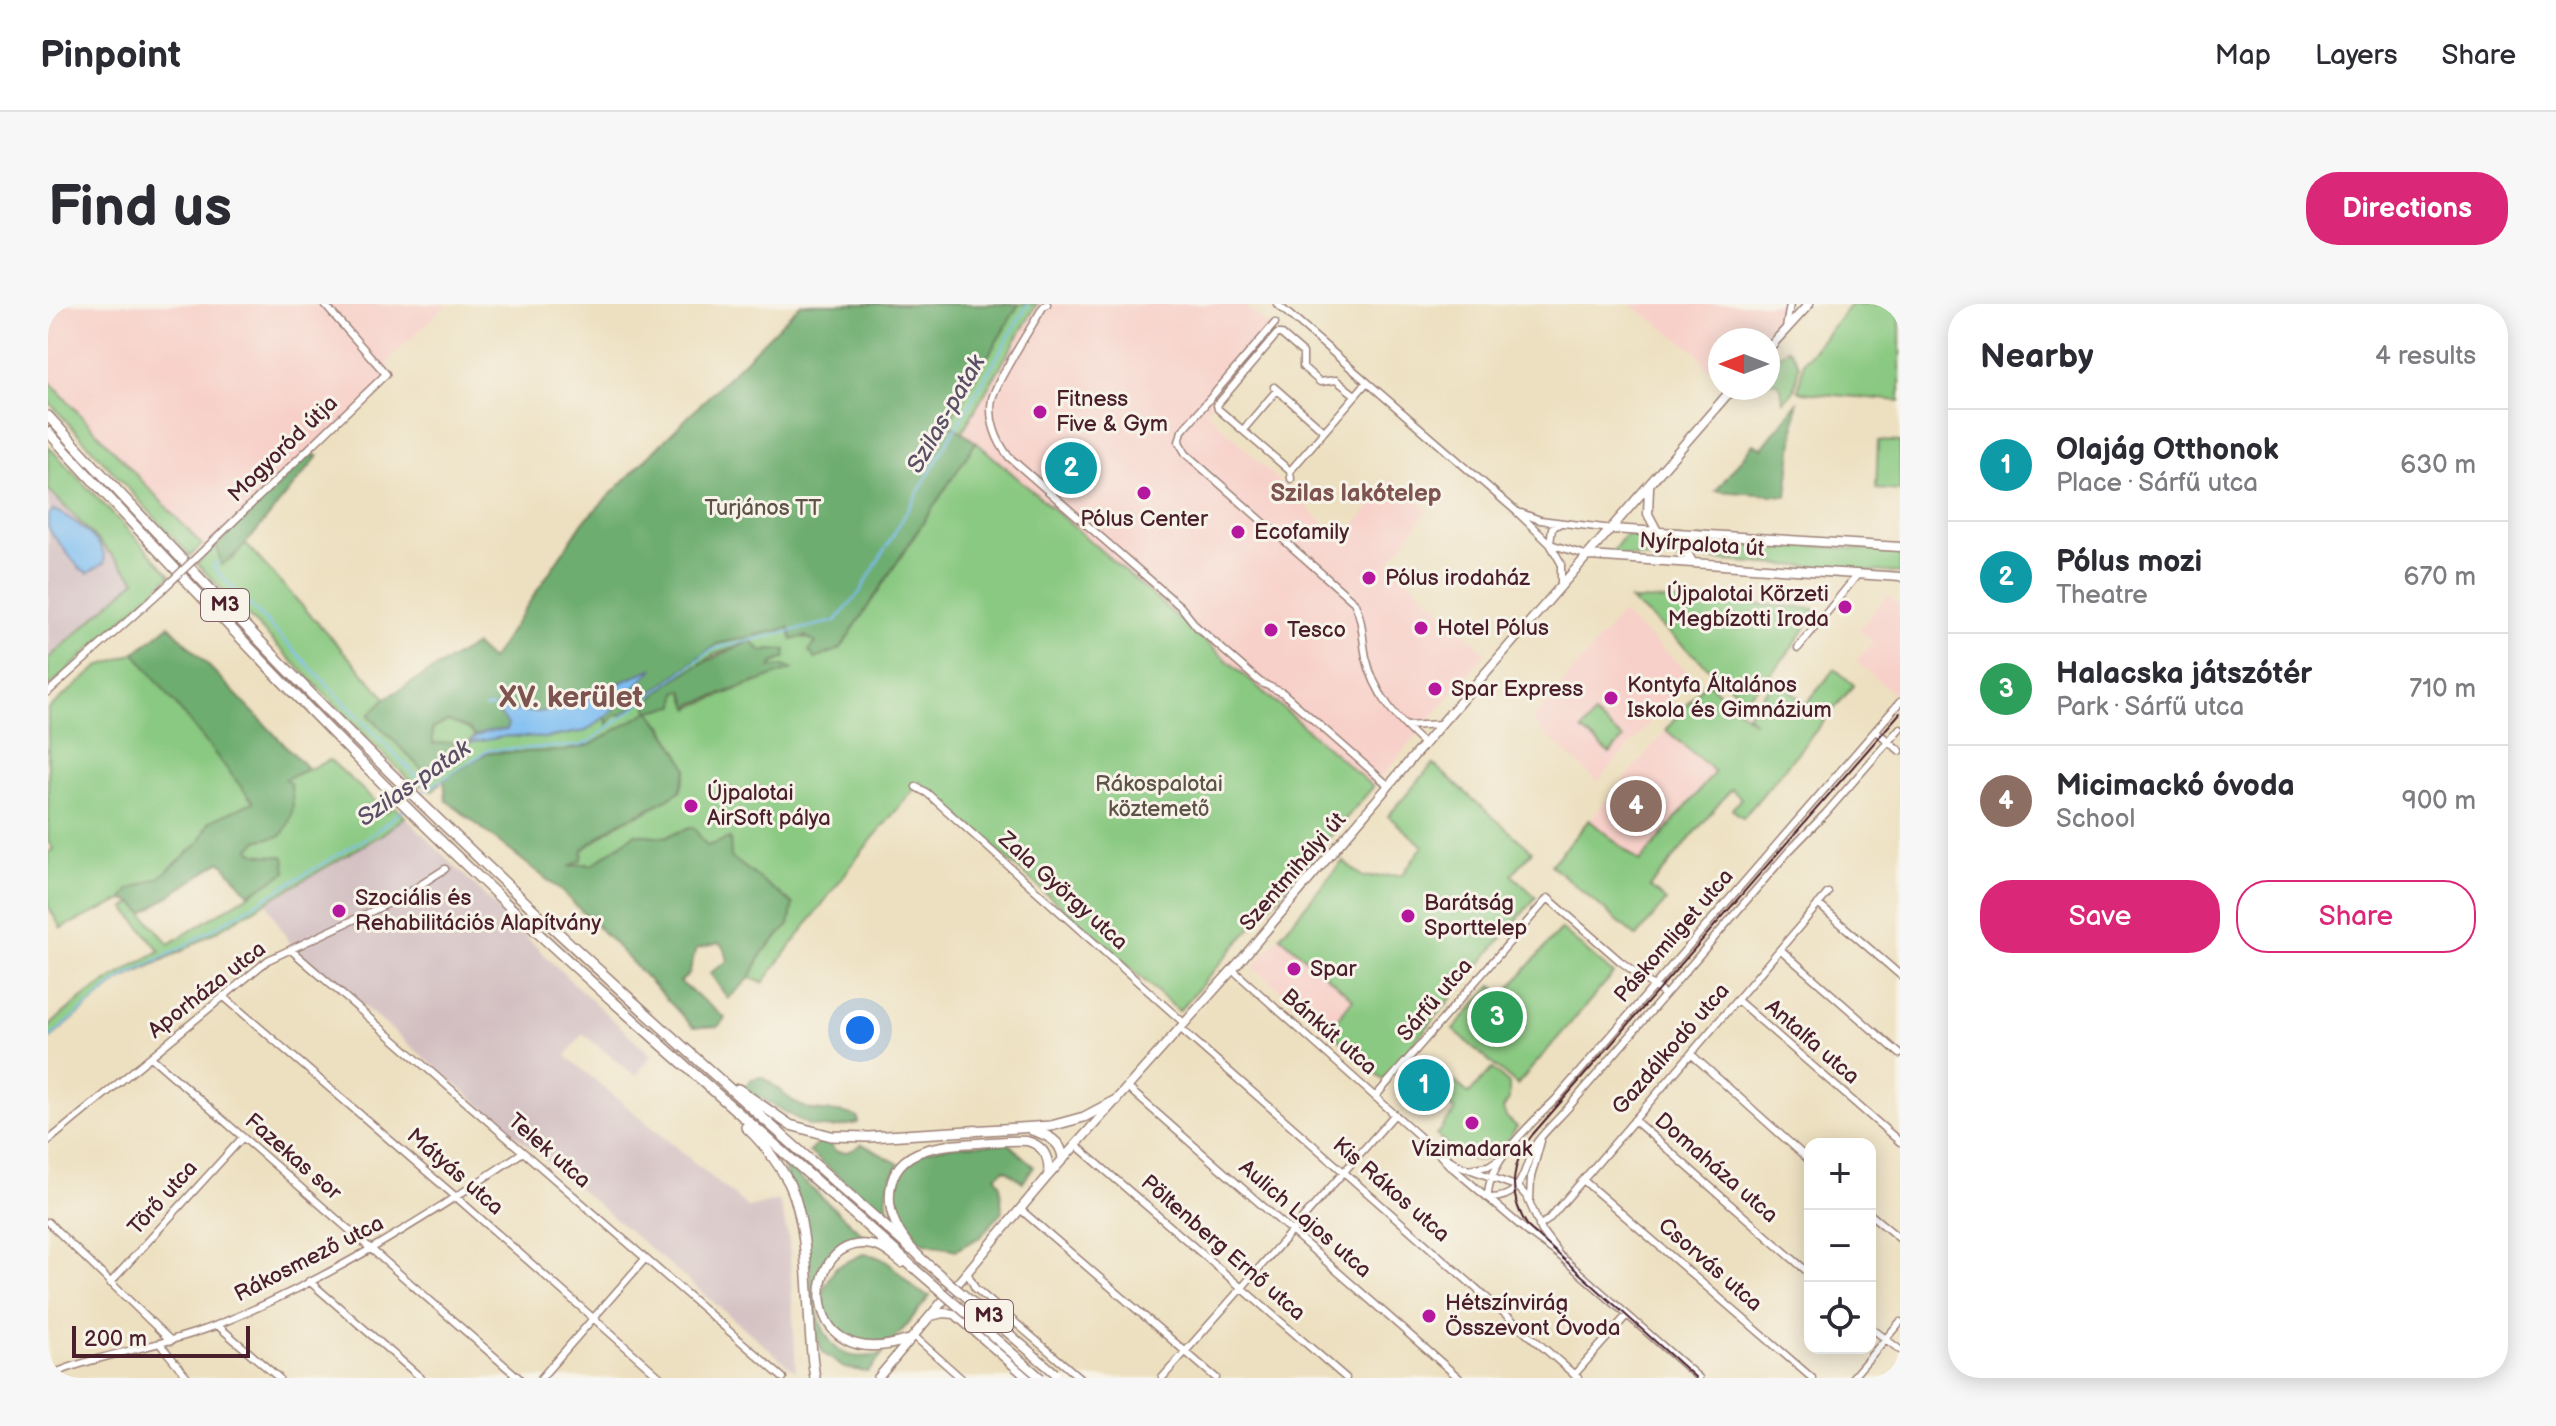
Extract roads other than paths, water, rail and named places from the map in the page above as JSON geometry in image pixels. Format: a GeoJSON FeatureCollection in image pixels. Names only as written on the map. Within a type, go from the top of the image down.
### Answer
{"type":"FeatureCollection","features":[{"type":"Feature","properties":{"kind":"highway","name":"M3"},"geometry":{"type":"LineString","coordinates":[[48,416],[235,616],[408,789],[704,1067],[912,1250]]}},
{"type":"Feature","properties":{"kind":"highway","name":"M3"},"geometry":{"type":"LineString","coordinates":[[48,432],[227,625],[491,890],[720,1098],[915,1269]]}},
{"type":"Feature","properties":{"kind":"highway"},"geometry":{"type":"LineString","coordinates":[[704,1067],[715,1070],[779,1119],[815,1133],[869,1137],[1066,1123],[1099,1111],[1116,1100]]}},
{"type":"Feature","properties":{"kind":"highway"},"geometry":{"type":"LineString","coordinates":[[720,1098],[731,1115],[773,1157],[794,1196],[801,1227],[813,1378]]}},
{"type":"Feature","properties":{"kind":"highway"},"geometry":{"type":"LineString","coordinates":[[1020,1128],[1052,1138],[1062,1150],[1063,1159]]}},
{"type":"Feature","properties":{"kind":"main road"},"geometry":{"type":"LineString","coordinates":[[1780,335],[1807,304]]}},
{"type":"Feature","properties":{"kind":"main road","name":"Szentmihályi út"},"geometry":{"type":"LineString","coordinates":[[878,1378],[1048,1176],[1233,970],[1441,724],[1723,400]]}},
{"type":"Feature","properties":{"kind":"main road"},"geometry":{"type":"LineString","coordinates":[[1649,487],[1648,514],[1657,531]]}},
{"type":"Feature","properties":{"kind":"main road","name":"Nyírpalota út"},"geometry":{"type":"LineString","coordinates":[[1612,529],[1900,547]]}},
{"type":"Feature","properties":{"kind":"main road"},"geometry":{"type":"LineString","coordinates":[[1692,562],[1687,553],[1691,541],[1705,534]]}},
{"type":"Feature","properties":{"kind":"main road","name":"Nyírpalota út"},"geometry":{"type":"LineString","coordinates":[[1589,556],[1900,577]]}},
{"type":"Feature","properties":{"kind":"main road"},"geometry":{"type":"LineString","coordinates":[[912,1250],[896,1226],[890,1195],[897,1171],[912,1155],[934,1146],[1027,1141],[1039,1145],[1046,1153],[1048,1176]]}},
{"type":"Feature","properties":{"kind":"main road"},"geometry":{"type":"LineString","coordinates":[[912,1337],[880,1351],[848,1349],[839,1343],[823,1320],[819,1295],[828,1267],[836,1257],[854,1247],[875,1246],[915,1269]]}},
{"type":"Feature","properties":{"kind":"main road","name":"M3"},"geometry":{"type":"LineString","coordinates":[[912,1250],[1058,1376]]}},
{"type":"Feature","properties":{"kind":"main road","name":"M3"},"geometry":{"type":"LineString","coordinates":[[915,1269],[1041,1378]]}},
{"type":"Feature","properties":{"kind":"main road"},"geometry":{"type":"LineString","coordinates":[[930,1316],[955,1314],[1028,1378]]}},
{"type":"Feature","properties":{"kind":"street","name":"Mogyoród útja"},"geometry":{"type":"LineString","coordinates":[[48,692],[161,591],[386,374],[324,304]]}},
{"type":"Feature","properties":{"kind":"street"},"geometry":{"type":"LineString","coordinates":[[1047,304],[992,401],[995,434],[1001,447],[1181,607],[1197,627],[1239,664],[1260,682],[1283,693],[1389,786]]}},
{"type":"Feature","properties":{"kind":"street","name":"Nyírpalota út"},"geometry":{"type":"LineString","coordinates":[[1277,304],[1550,544],[1589,556]]}},
{"type":"Feature","properties":{"kind":"street"},"geometry":{"type":"LineString","coordinates":[[1785,329],[1790,304]]}},
{"type":"Feature","properties":{"kind":"street"},"geometry":{"type":"LineString","coordinates":[[1275,323],[1182,431],[1179,442],[1186,454],[1354,602],[1361,619],[1366,658],[1384,702],[1424,744]]}},
{"type":"Feature","properties":{"kind":"street"},"geometry":{"type":"LineString","coordinates":[[1355,395],[1336,380],[1320,382],[1303,367],[1303,353],[1277,334],[1217,405],[1290,475],[1367,382]]}},
{"type":"Feature","properties":{"kind":"street"},"geometry":{"type":"LineString","coordinates":[[1243,430],[1276,388],[1324,431]]}},
{"type":"Feature","properties":{"kind":"street","name":"Nyírpalota út"},"geometry":{"type":"LineString","coordinates":[[1516,511],[1529,517],[1612,529]]}},
{"type":"Feature","properties":{"kind":"street"},"geometry":{"type":"LineString","coordinates":[[1561,523],[1551,531],[1550,544],[1562,568],[1561,589]]}},
{"type":"Feature","properties":{"kind":"street"},"geometry":{"type":"LineString","coordinates":[[1596,528],[1601,542]]}},
{"type":"Feature","properties":{"kind":"street"},"geometry":{"type":"LineString","coordinates":[[1798,648],[1858,574]]}},
{"type":"Feature","properties":{"kind":"street","name":"Páskomliget utca"},"geometry":{"type":"LineString","coordinates":[[1490,1177],[1900,702]]}},
{"type":"Feature","properties":{"kind":"street"},"geometry":{"type":"LineString","coordinates":[[1406,726],[1441,724]]}},
{"type":"Feature","properties":{"kind":"street","name":"Páskomliget utca"},"geometry":{"type":"LineString","coordinates":[[1518,1187],[1532,1152],[1544,1133],[1900,728]]}},
{"type":"Feature","properties":{"kind":"street"},"geometry":{"type":"LineString","coordinates":[[1876,731],[1900,751]]}},
{"type":"Feature","properties":{"kind":"street","name":"Zala György utca"},"geometry":{"type":"LineString","coordinates":[[916,787],[927,793],[1183,1026]]}},
{"type":"Feature","properties":{"kind":"street","name":"Aporháza utca"},"geometry":{"type":"LineString","coordinates":[[48,1141],[268,960],[400,898],[445,869]]}},
{"type":"Feature","properties":{"kind":"street","name":"Gazdálkodó utca"},"geometry":{"type":"LineString","coordinates":[[1539,1226],[1583,1180],[1828,893]]}},
{"type":"Feature","properties":{"kind":"street","name":"Sárfű utca"},"geometry":{"type":"LineString","coordinates":[[1375,1097],[1548,898],[1620,961],[1665,995]]}},
{"type":"Feature","properties":{"kind":"street"},"geometry":{"type":"LineString","coordinates":[[1818,904],[1900,975]]}},
{"type":"Feature","properties":{"kind":"street","name":"Telek utca"},"geometry":{"type":"LineString","coordinates":[[291,950],[783,1378]]}},
{"type":"Feature","properties":{"kind":"street"},"geometry":{"type":"LineString","coordinates":[[1781,950],[1900,1054]]}},
{"type":"Feature","properties":{"kind":"street","name":"Bánkút utca"},"geometry":{"type":"LineString","coordinates":[[1233,970],[1448,1164],[1558,1254],[1699,1378]]}},
{"type":"Feature","properties":{"kind":"street","name":"Mátyás utca"},"geometry":{"type":"LineString","coordinates":[[223,996],[661,1378]]}},
{"type":"Feature","properties":{"kind":"street","name":"Antalfa utca"},"geometry":{"type":"LineString","coordinates":[[1737,1000],[1900,1142]]}},
{"type":"Feature","properties":{"kind":"street","name":"Kis Rákos utca"},"geometry":{"type":"LineString","coordinates":[[1183,1026],[1575,1377]]}},
{"type":"Feature","properties":{"kind":"street"},"geometry":{"type":"LineString","coordinates":[[1691,1054],[1804,1156]]}},
{"type":"Feature","properties":{"kind":"street","name":"Fazekas sor"},"geometry":{"type":"LineString","coordinates":[[151,1057],[519,1378]]}},
{"type":"Feature","properties":{"kind":"street","name":"Aulich Lajos utca"},"geometry":{"type":"LineString","coordinates":[[1127,1087],[1459,1378]]}},
{"type":"Feature","properties":{"kind":"street"},"geometry":{"type":"LineString","coordinates":[[1162,1378],[1395,1114]]}},
{"type":"Feature","properties":{"kind":"street","name":"Domaháza utca"},"geometry":{"type":"LineString","coordinates":[[1634,1120],[1804,1269]]}},
{"type":"Feature","properties":{"kind":"street","name":"Páskomliget utca"},"geometry":{"type":"LineString","coordinates":[[1530,1208],[1531,1177],[1544,1133]]}},
{"type":"Feature","properties":{"kind":"street","name":"Törő utca"},"geometry":{"type":"LineString","coordinates":[[110,1283],[243,1137]]}},
{"type":"Feature","properties":{"kind":"street","name":"Pöltenberg Ernő utca"},"geometry":{"type":"LineString","coordinates":[[1076,1145],[1346,1378]]}},
{"type":"Feature","properties":{"kind":"street","name":"Rákosmező utca"},"geometry":{"type":"LineString","coordinates":[[48,1376],[217,1325],[372,1250],[523,1152]]}},
{"type":"Feature","properties":{"kind":"street","name":"Bánkút utca"},"geometry":{"type":"LineString","coordinates":[[1437,1152],[1467,1168],[1518,1187],[1527,1197],[1539,1226],[1558,1254]]}},
{"type":"Feature","properties":{"kind":"street"},"geometry":{"type":"LineString","coordinates":[[1467,1168],[1488,1166],[1507,1154]]}},
{"type":"Feature","properties":{"kind":"street"},"geometry":{"type":"LineString","coordinates":[[1490,1177],[1488,1198],[1504,1197],[1518,1187]]}},
{"type":"Feature","properties":{"kind":"street","name":"Csorvás utca"},"geometry":{"type":"LineString","coordinates":[[1583,1180],[1812,1378]]}},
{"type":"Feature","properties":{"kind":"street"},"geometry":{"type":"LineString","coordinates":[[1020,1209],[1216,1378]]}},
{"type":"Feature","properties":{"kind":"street"},"geometry":{"type":"LineString","coordinates":[[1876,1219],[1900,1239]]}},
{"type":"Feature","properties":{"kind":"street"},"geometry":{"type":"LineString","coordinates":[[48,1222],[171,1341]]}},
{"type":"Feature","properties":{"kind":"street"},"geometry":{"type":"LineString","coordinates":[[541,1378],[645,1259]]}},
{"type":"Feature","properties":{"kind":"street"},"geometry":{"type":"LineString","coordinates":[[967,1271],[975,1288],[1080,1378]]}},
{"type":"Feature","properties":{"kind":"street"},"geometry":{"type":"LineString","coordinates":[[309,1281],[421,1378]]}},
{"type":"Feature","properties":{"kind":"street"},"geometry":{"type":"LineString","coordinates":[[1575,1377],[1627,1315]]}},
{"type":"Feature","properties":{"kind":"street"},"geometry":{"type":"LineString","coordinates":[[1852,1378],[1900,1322]]}},
{"type":"Feature","properties":{"kind":"street"},"geometry":{"type":"LineString","coordinates":[[217,1325],[279,1378]]}},
{"type":"Feature","properties":{"kind":"street"},"geometry":{"type":"LineString","coordinates":[[1876,1332],[1900,1350]]}},
{"type":"Feature","properties":{"kind":"street"},"geometry":{"type":"LineString","coordinates":[[912,1337],[961,1378]]}},
{"type":"Feature","properties":{"kind":"street"},"geometry":{"type":"LineString","coordinates":[[160,1344],[188,1378]]}},
{"type":"Feature","properties":{"kind":"water"},"geometry":{"type":"Polygon","coordinates":[[[53,510],[77,524],[94,539],[104,555],[104,563],[88,573],[79,568],[48,527],[48,514],[53,510]]]}},
{"type":"Feature","properties":{"kind":"water"},"geometry":{"type":"Polygon","coordinates":[[[654,668],[606,716],[586,731],[544,738],[508,736],[469,743],[482,734],[507,730],[508,724],[494,707],[538,712],[566,707],[654,668]]]}},
{"type":"Feature","properties":{"kind":"waterway","name":"Szilas-patak"},"geometry":{"type":"LineString","coordinates":[[418,795],[489,750],[588,743],[717,648],[836,621],[860,592],[1028,304]]}},
{"type":"Feature","properties":{"kind":"waterway"},"geometry":{"type":"LineString","coordinates":[[218,562],[213,567],[427,787]]}},
{"type":"Feature","properties":{"kind":"waterway"},"geometry":{"type":"LineString","coordinates":[[485,708],[494,707]]}},
{"type":"Feature","properties":{"kind":"waterway","name":"Szilas-patak"},"geometry":{"type":"LineString","coordinates":[[48,1039],[120,979],[181,948],[374,833],[405,808]]}},
{"type":"Feature","properties":{"kind":"tram line"},"geometry":{"type":"LineString","coordinates":[[1696,1378],[1529,1228],[1517,1204],[1516,1168],[1533,1134],[1900,713]]}},
{"type":"Feature","properties":{"kind":"place","name":"Fitness Five & Gym"},"geometry":{"type":"Point","coordinates":[1040,412]}},
{"type":"Feature","properties":{"kind":"place","name":"Pólus mozi"},"geometry":{"type":"Point","coordinates":[1071,468]}},
{"type":"Feature","properties":{"kind":"place","name":"Pólus Center"},"geometry":{"type":"Point","coordinates":[1144,493]}},
{"type":"Feature","properties":{"kind":"place","name":"Ecofamily"},"geometry":{"type":"Point","coordinates":[1238,532]}},
{"type":"Feature","properties":{"kind":"place","name":"Pólus irodaház"},"geometry":{"type":"Point","coordinates":[1369,578]}},
{"type":"Feature","properties":{"kind":"place","name":"Újpalotai Körzeti Megbízotti Iroda"},"geometry":{"type":"Point","coordinates":[1845,607]}},
{"type":"Feature","properties":{"kind":"place","name":"Hotel Pólus"},"geometry":{"type":"Point","coordinates":[1421,628]}},
{"type":"Feature","properties":{"kind":"place","name":"Tesco"},"geometry":{"type":"Point","coordinates":[1271,630]}},
{"type":"Feature","properties":{"kind":"place","name":"Spar Express"},"geometry":{"type":"Point","coordinates":[1435,689]}},
{"type":"Feature","properties":{"kind":"place","name":"Kontyfa Általános Iskola és Gimnázium"},"geometry":{"type":"Point","coordinates":[1611,698]}},
{"type":"Feature","properties":{"kind":"place","name":"Újpalotai AirSoft pálya"},"geometry":{"type":"Point","coordinates":[691,806]}},
{"type":"Feature","properties":{"kind":"place","name":"Micimackó óvoda"},"geometry":{"type":"Point","coordinates":[1636,806]}},
{"type":"Feature","properties":{"kind":"place","name":"Szociális és Rehabilitációs Alapítvány"},"geometry":{"type":"Point","coordinates":[339,911]}},
{"type":"Feature","properties":{"kind":"place","name":"Barátság Sporttelep"},"geometry":{"type":"Point","coordinates":[1408,916]}},
{"type":"Feature","properties":{"kind":"place","name":"Spar"},"geometry":{"type":"Point","coordinates":[1294,969]}},
{"type":"Feature","properties":{"kind":"place","name":"Halacska játszótér"},"geometry":{"type":"Point","coordinates":[1497,1017]}},
{"type":"Feature","properties":{"kind":"place","name":"Olajág Otthonok"},"geometry":{"type":"Point","coordinates":[1424,1085]}},
{"type":"Feature","properties":{"kind":"place","name":"Vízimadarak"},"geometry":{"type":"Point","coordinates":[1472,1123]}},
{"type":"Feature","properties":{"kind":"place","name":"Hétszínvirág Összevont Óvoda"},"geometry":{"type":"Point","coordinates":[1429,1316]}},
{"type":"Feature","properties":{"kind":"district","name":"Szilas lakótelep"},"geometry":{"type":"Point","coordinates":[1356,493]}},
{"type":"Feature","properties":{"kind":"district","name":"XV. kerület"},"geometry":{"type":"Point","coordinates":[571,698]}},
{"type":"Feature","properties":{"kind":"park label","name":"Turjános TT"},"geometry":{"type":"Point","coordinates":[763,508]}},
{"type":"Feature","properties":{"kind":"park label","name":"Rákospalotai köztemető"},"geometry":{"type":"Point","coordinates":[1159,796]}}]}
